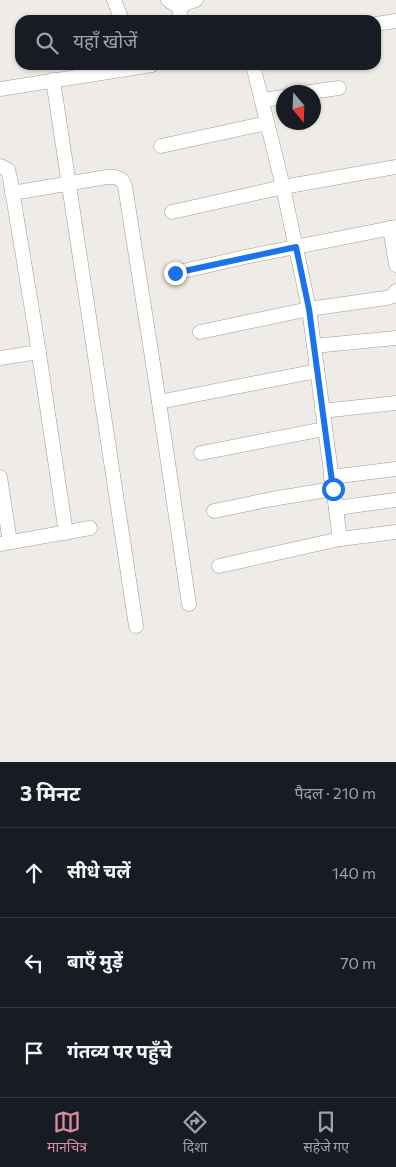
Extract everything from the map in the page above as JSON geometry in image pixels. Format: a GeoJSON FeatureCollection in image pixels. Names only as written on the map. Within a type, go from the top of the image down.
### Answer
{"type":"FeatureCollection","features":[{"type":"Feature","properties":{"kind":"street"},"geometry":{"type":"LineString","coordinates":[[114,0],[120,15]]}},
{"type":"Feature","properties":{"kind":"street"},"geometry":{"type":"LineString","coordinates":[[168,0],[180,14],[186,3],[196,0]]}},
{"type":"Feature","properties":{"kind":"street"},"geometry":{"type":"LineString","coordinates":[[381,23],[396,21]]}},
{"type":"Feature","properties":{"kind":"street"},"geometry":{"type":"LineString","coordinates":[[0,89],[118,70]]}},
{"type":"Feature","properties":{"kind":"street"},"geometry":{"type":"LineString","coordinates":[[254,70],[283,187],[309,309],[340,539]]}},
{"type":"Feature","properties":{"kind":"street"},"geometry":{"type":"LineString","coordinates":[[53,80],[67,184],[136,626]]}},
{"type":"Feature","properties":{"kind":"street"},"geometry":{"type":"LineString","coordinates":[[321,90],[339,88]]}},
{"type":"Feature","properties":{"kind":"street"},"geometry":{"type":"LineString","coordinates":[[262,100],[276,98]]}},
{"type":"Feature","properties":{"kind":"street"},"geometry":{"type":"LineString","coordinates":[[161,146],[267,123]]}},
{"type":"Feature","properties":{"kind":"street"},"geometry":{"type":"LineString","coordinates":[[0,166],[8,170],[39,352],[66,533]]}},
{"type":"Feature","properties":{"kind":"street"},"geometry":{"type":"LineString","coordinates":[[172,212],[283,187],[396,166]]}},
{"type":"Feature","properties":{"kind":"street"},"geometry":{"type":"LineString","coordinates":[[12,193],[107,177],[115,177],[122,180],[128,206],[159,402],[189,604]]}},
{"type":"Feature","properties":{"kind":"street"},"geometry":{"type":"LineString","coordinates":[[175,273],[393,228],[396,265]]}},
{"type":"Feature","properties":{"kind":"street"},"geometry":{"type":"LineString","coordinates":[[200,332],[309,309],[386,298],[393,296],[396,291]]}},
{"type":"Feature","properties":{"kind":"street"},"geometry":{"type":"LineString","coordinates":[[314,346],[396,338]]}},
{"type":"Feature","properties":{"kind":"street"},"geometry":{"type":"LineString","coordinates":[[0,358],[39,352]]}},
{"type":"Feature","properties":{"kind":"street"},"geometry":{"type":"LineString","coordinates":[[159,402],[317,371]]}},
{"type":"Feature","properties":{"kind":"street"},"geometry":{"type":"LineString","coordinates":[[322,411],[396,403]]}},
{"type":"Feature","properties":{"kind":"street"},"geometry":{"type":"LineString","coordinates":[[201,452],[324,429]]}},
{"type":"Feature","properties":{"kind":"street"},"geometry":{"type":"LineString","coordinates":[[214,511],[396,469]]}},
{"type":"Feature","properties":{"kind":"street"},"geometry":{"type":"LineString","coordinates":[[0,477],[5,543],[90,528]]}},
{"type":"Feature","properties":{"kind":"street"},"geometry":{"type":"LineString","coordinates":[[336,508],[396,500]]}},
{"type":"Feature","properties":{"kind":"street"},"geometry":{"type":"LineString","coordinates":[[219,566],[340,539],[396,532]]}},
{"type":"Feature","properties":{"kind":"route"},"geometry":{"type":"LineString","coordinates":[[175,273],[296,247],[309,309],[333,489]]}}]}
